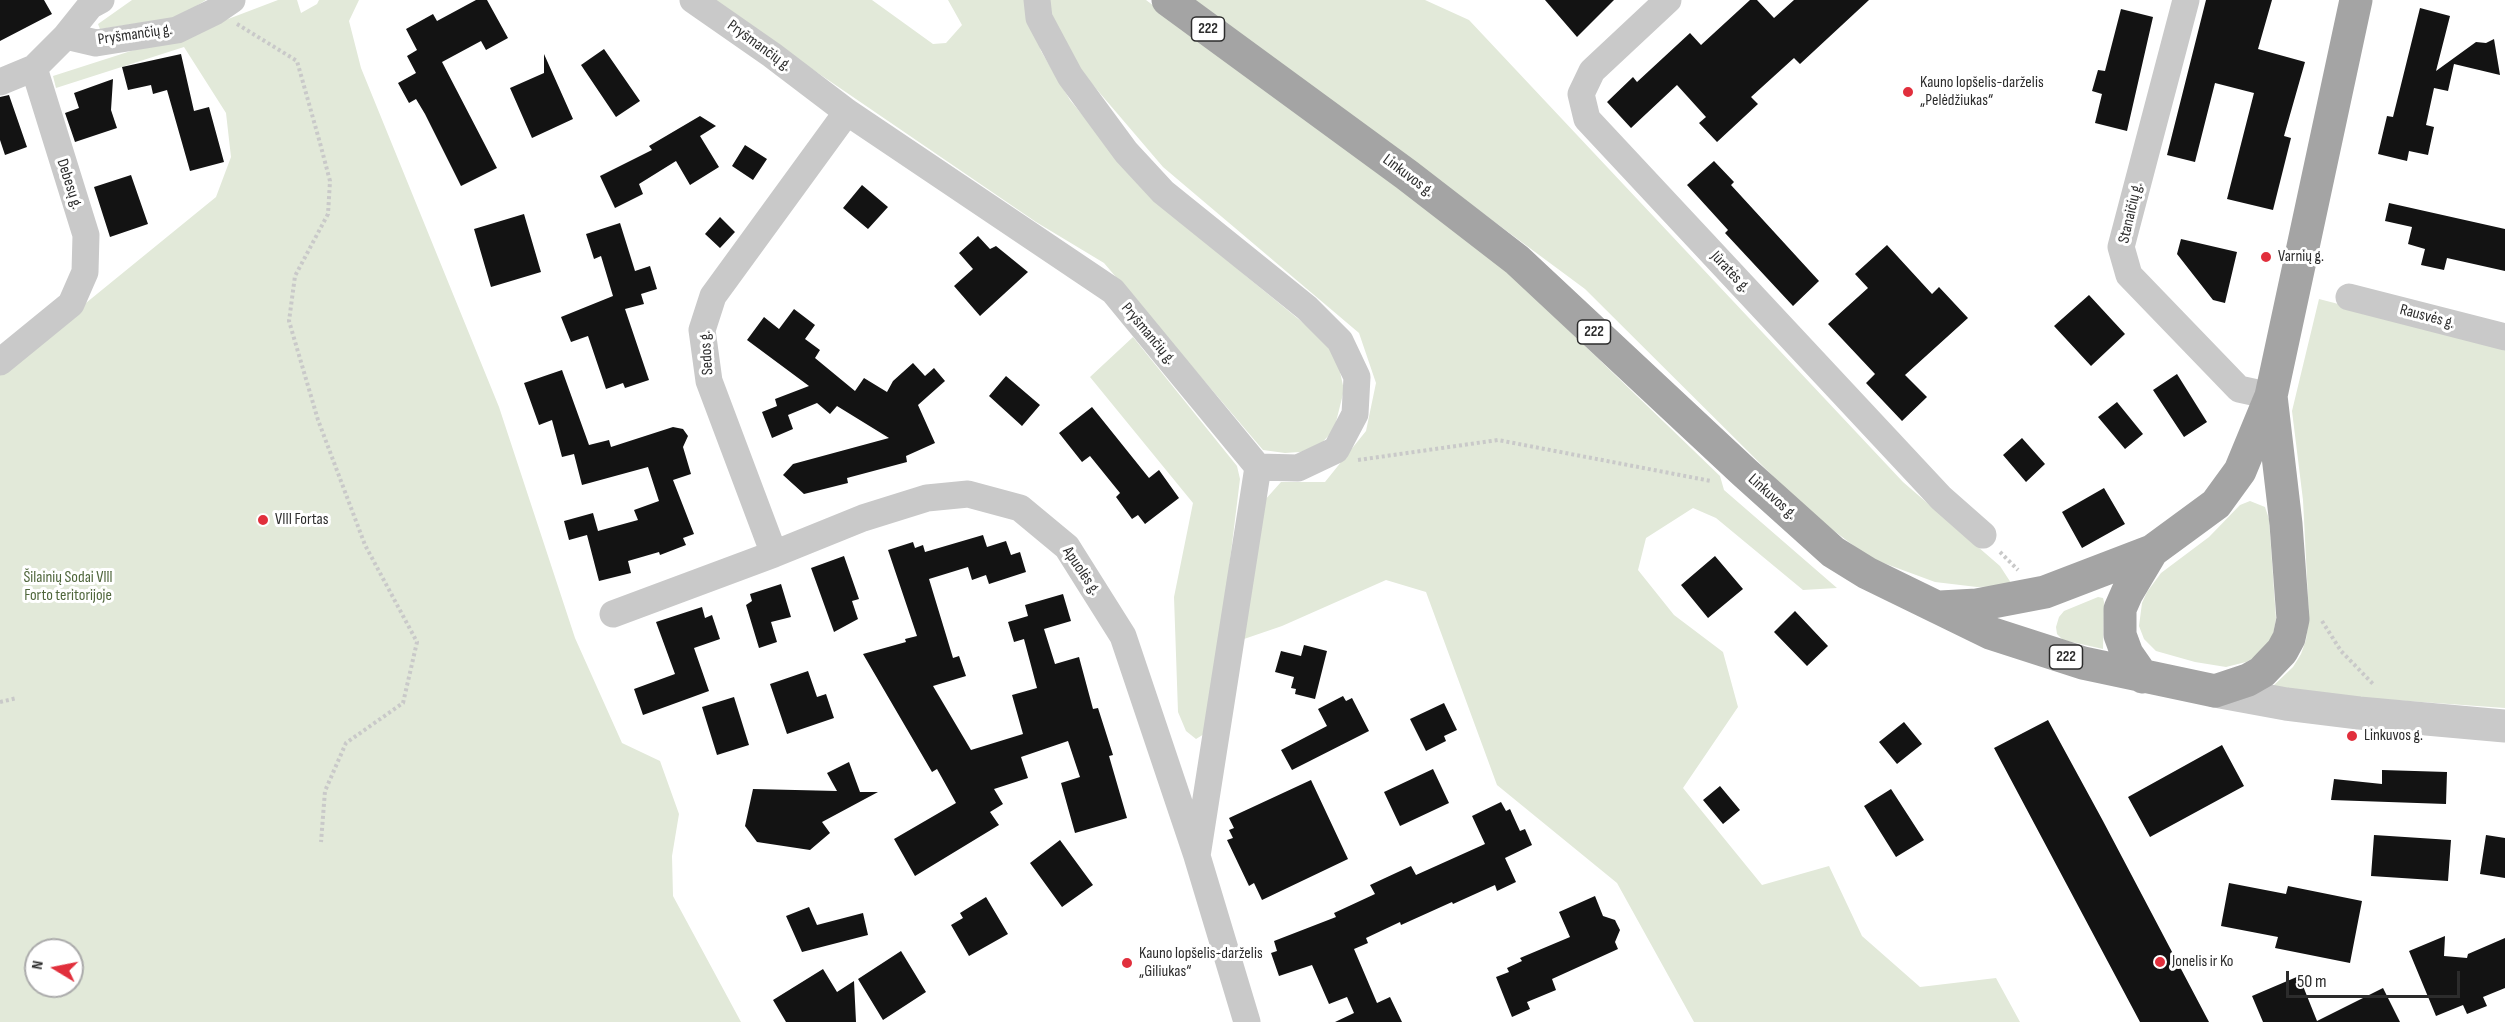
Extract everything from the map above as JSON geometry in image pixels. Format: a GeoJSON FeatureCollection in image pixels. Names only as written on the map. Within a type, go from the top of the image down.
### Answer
{"type":"FeatureCollection","features":[{"type":"Feature","properties":{"kind":"main road","name":"Linkuvos g."},"geometry":{"type":"LineString","coordinates":[[1168,0],[1407,175],[1517,260],[1833,552],[1867,573],[1990,633],[2083,663],[2215,691]]}},
{"type":"Feature","properties":{"kind":"main road"},"geometry":{"type":"LineString","coordinates":[[2216,504],[2240,471],[2271,396],[2356,0]]}},
{"type":"Feature","properties":{"kind":"main road"},"geometry":{"type":"LineString","coordinates":[[2215,691],[2248,680],[2262,672],[2282,651],[2289,638],[2293,620],[2286,524],[2271,396]]}},
{"type":"Feature","properties":{"kind":"main road"},"geometry":{"type":"LineString","coordinates":[[1935,607],[1977,605],[2045,592],[2152,552],[2216,504],[2235,494],[2247,491],[2258,493],[2276,506],[2286,524]]}},
{"type":"Feature","properties":{"kind":"main road"},"geometry":{"type":"LineString","coordinates":[[2143,677],[2123,644],[2120,635],[2120,609],[2152,552]]}},
{"type":"Feature","properties":{"kind":"street"},"geometry":{"type":"LineString","coordinates":[[0,82],[34,68],[66,36],[90,6],[101,0]]}},
{"type":"Feature","properties":{"kind":"street","name":"Pryšmančių g."},"geometry":{"type":"LineString","coordinates":[[693,0],[772,55],[847,112],[1113,291],[1258,467]]}},
{"type":"Feature","properties":{"kind":"street"},"geometry":{"type":"LineString","coordinates":[[1037,0],[1039,18],[1070,76],[1126,152],[1163,192],[1307,308],[1340,341],[1357,377],[1355,414],[1336,450],[1298,468],[1258,467],[1197,856]]}},
{"type":"Feature","properties":{"kind":"street","name":"Jūratės g."},"geometry":{"type":"LineString","coordinates":[[1668,0],[1592,71],[1581,94],[1587,119],[1941,498],[1983,535]]}},
{"type":"Feature","properties":{"kind":"street","name":"Stanaičių g."},"geometry":{"type":"LineString","coordinates":[[2186,0],[2121,247],[2129,275],[2239,389],[2271,396]]}},
{"type":"Feature","properties":{"kind":"street","name":"Pryšmančių g."},"geometry":{"type":"LineString","coordinates":[[66,36],[96,43],[177,30],[224,6]]}},
{"type":"Feature","properties":{"kind":"street","name":"Debesų g."},"geometry":{"type":"LineString","coordinates":[[0,362],[71,304],[85,272],[86,235],[34,68]]}},
{"type":"Feature","properties":{"kind":"street","name":"Sedos g."},"geometry":{"type":"LineString","coordinates":[[774,554],[709,381],[702,330],[713,296],[847,112]]}},
{"type":"Feature","properties":{"kind":"street","name":"Rausvės g."},"geometry":{"type":"LineString","coordinates":[[2349,297],[2505,337]]}},
{"type":"Feature","properties":{"kind":"street","name":"Apuolės g."},"geometry":{"type":"LineString","coordinates":[[613,614],[863,518],[927,498],[968,494],[1020,508],[1067,547],[1123,636],[1197,856],[1247,1022]]}},
{"type":"Feature","properties":{"kind":"street","name":"Linkuvos g."},"geometry":{"type":"LineString","coordinates":[[2215,691],[2286,704],[2505,726]]}},
{"type":"Feature","properties":{"kind":"path"},"geometry":{"type":"LineString","coordinates":[[224,6],[297,61],[330,182],[328,214],[295,276],[289,321],[318,420],[366,545],[417,642],[403,702],[346,743],[325,791],[321,842]]}},
{"type":"Feature","properties":{"kind":"path"},"geometry":{"type":"LineString","coordinates":[[1357,460],[1498,440],[1716,482]]}},
{"type":"Feature","properties":{"kind":"path"},"geometry":{"type":"LineString","coordinates":[[1983,535],[2025,576]]}},
{"type":"Feature","properties":{"kind":"path"},"geometry":{"type":"LineString","coordinates":[[2322,621],[2342,651],[2374,685]]}},
{"type":"Feature","properties":{"kind":"path"},"geometry":{"type":"LineString","coordinates":[[0,702],[17,698]]}},
{"type":"Feature","properties":{"kind":"green space"},"geometry":{"type":"Polygon","coordinates":[[[132,0],[206,0],[179,17],[100,29],[98,24],[132,0]]]}},
{"type":"Feature","properties":{"kind":"green space","name":"VIII Fortas"},"geometry":{"type":"Polygon","coordinates":[[[278,0],[297,0],[301,13],[317,4],[319,0],[359,0],[349,21],[361,68],[499,407],[575,638],[622,743],[660,761],[679,814],[672,856],[673,896],[741,1022],[0,1022],[0,373],[216,197],[231,157],[226,113],[184,47],[56,88],[53,76],[215,24],[278,0]]]}},
{"type":"Feature","properties":{"kind":"green space"},"geometry":{"type":"Polygon","coordinates":[[[711,0],[872,0],[933,44],[946,43],[962,25],[948,0],[1026,0],[1041,51],[1070,100],[1135,178],[1246,276],[1335,349],[1344,390],[1334,430],[1314,451],[1285,453],[1263,450],[1104,263],[1036,222],[711,0]]]}},
{"type":"Feature","properties":{"kind":"green space"},"geometry":{"type":"Polygon","coordinates":[[[1050,0],[1146,0],[1501,265],[1720,476],[1724,490],[1837,588],[1803,590],[1716,518],[1693,508],[1646,538],[1638,570],[1674,615],[1723,652],[1738,707],[1683,788],[1762,885],[1829,866],[1862,936],[1920,987],[1996,978],[2020,1022],[1694,1022],[1617,883],[1497,785],[1426,592],[1386,580],[1282,626],[1244,639],[1264,501],[1281,482],[1325,482],[1366,431],[1376,383],[1359,333],[1163,167],[1081,71],[1050,21],[1050,0]]]}},
{"type":"Feature","properties":{"kind":"green space"},"geometry":{"type":"Polygon","coordinates":[[[1195,0],[1425,0],[1469,20],[1903,482],[2000,566],[2013,586],[1977,587],[1935,582],[1870,558],[1809,512],[1585,289],[1195,0]]]}},
{"type":"Feature","properties":{"kind":"green space"},"geometry":{"type":"Polygon","coordinates":[[[2319,299],[2505,347],[2505,708],[2310,694],[2273,686],[2293,667],[2301,654],[2306,640],[2309,617],[2303,500],[2292,411],[2319,299]]]}},
{"type":"Feature","properties":{"kind":"green space"},"geometry":{"type":"Polygon","coordinates":[[[1133,337],[1237,466],[1240,479],[1209,731],[1196,739],[1186,731],[1178,712],[1174,597],[1193,503],[1090,377],[1133,337]]]}},
{"type":"Feature","properties":{"kind":"green space"},"geometry":{"type":"Polygon","coordinates":[[[2250,501],[2265,507],[2269,519],[2276,619],[2273,635],[2267,645],[2246,662],[2226,667],[2195,662],[2156,651],[2144,639],[2139,626],[2142,603],[2147,592],[2161,573],[2209,537],[2240,505],[2250,501]]]}},
{"type":"Feature","properties":{"kind":"green space"},"geometry":{"type":"Polygon","coordinates":[[[2098,597],[2103,598],[2104,602],[2103,649],[2063,640],[2057,634],[2056,627],[2059,617],[2064,611],[2098,597]]]}},
{"type":"Feature","properties":{"kind":"building"},"geometry":{"type":"Polygon","coordinates":[[[0,0],[44,0],[52,14],[0,41],[0,0]]]}},
{"type":"Feature","properties":{"kind":"building"},"geometry":{"type":"Polygon","coordinates":[[[476,0],[487,0],[508,38],[486,50],[481,41],[442,62],[497,168],[461,186],[416,99],[409,103],[398,83],[416,73],[407,56],[417,50],[406,29],[433,14],[437,21],[476,0]]]}},
{"type":"Feature","properties":{"kind":"building"},"geometry":{"type":"Polygon","coordinates":[[[1545,0],[1614,0],[1577,37],[1545,0]]]}},
{"type":"Feature","properties":{"kind":"building"},"geometry":{"type":"Polygon","coordinates":[[[1750,0],[1757,0],[1774,18],[1794,0],[1869,0],[1800,64],[1794,58],[1751,97],[1758,104],[1717,142],[1699,123],[1706,117],[1677,85],[1631,128],[1607,102],[1633,77],[1637,82],[1690,33],[1701,45],[1750,0]]]}},
{"type":"Feature","properties":{"kind":"building"},"geometry":{"type":"Polygon","coordinates":[[[2206,0],[2272,0],[2258,49],[2305,62],[2284,136],[2291,138],[2273,210],[2227,199],[2254,93],[2215,83],[2195,162],[2167,155],[2206,0]]]}},
{"type":"Feature","properties":{"kind":"building"},"geometry":{"type":"Polygon","coordinates":[[[2420,8],[2450,16],[2436,71],[2476,42],[2486,43],[2494,39],[2500,75],[2454,64],[2448,91],[2434,88],[2426,125],[2434,127],[2428,155],[2409,151],[2407,161],[2378,154],[2387,116],[2393,117],[2420,8]]]}},
{"type":"Feature","properties":{"kind":"building"},"geometry":{"type":"Polygon","coordinates":[[[2121,9],[2153,17],[2127,131],[2095,123],[2102,94],[2092,91],[2098,70],[2105,71],[2121,9]]]}},
{"type":"Feature","properties":{"kind":"building"},"geometry":{"type":"Polygon","coordinates":[[[604,49],[640,101],[616,117],[581,65],[604,49]]]}},
{"type":"Feature","properties":{"kind":"building"},"geometry":{"type":"Polygon","coordinates":[[[181,54],[194,111],[209,107],[224,162],[190,171],[167,90],[153,94],[151,85],[128,90],[122,67],[181,54]]]}},
{"type":"Feature","properties":{"kind":"building"},"geometry":{"type":"Polygon","coordinates":[[[544,54],[573,119],[532,138],[510,88],[544,73],[544,54]]]}},
{"type":"Feature","properties":{"kind":"building"},"geometry":{"type":"Polygon","coordinates":[[[113,79],[111,110],[117,128],[75,142],[65,113],[79,108],[74,93],[113,79]]]}},
{"type":"Feature","properties":{"kind":"building"},"geometry":{"type":"Polygon","coordinates":[[[9,95],[27,147],[5,155],[0,140],[0,97],[9,95]]]}},
{"type":"Feature","properties":{"kind":"building"},"geometry":{"type":"Polygon","coordinates":[[[700,116],[716,126],[700,136],[719,167],[690,185],[676,161],[639,184],[643,194],[615,208],[600,176],[652,150],[649,146],[700,116]]]}},
{"type":"Feature","properties":{"kind":"building"},"geometry":{"type":"Polygon","coordinates":[[[745,145],[767,159],[753,180],[732,166],[745,145]]]}},
{"type":"Feature","properties":{"kind":"building"},"geometry":{"type":"Polygon","coordinates":[[[1714,161],[1734,182],[1731,185],[1819,281],[1793,306],[1725,233],[1728,230],[1687,185],[1714,161]]]}},
{"type":"Feature","properties":{"kind":"building"},"geometry":{"type":"Polygon","coordinates":[[[131,175],[148,224],[110,237],[94,187],[131,175]]]}},
{"type":"Feature","properties":{"kind":"building"},"geometry":{"type":"Polygon","coordinates":[[[862,185],[888,207],[868,229],[843,208],[862,185]]]}},
{"type":"Feature","properties":{"kind":"building"},"geometry":{"type":"Polygon","coordinates":[[[2389,203],[2505,229],[2505,271],[2447,258],[2444,270],[2421,265],[2425,249],[2408,244],[2412,227],[2385,221],[2389,203]]]}},
{"type":"Feature","properties":{"kind":"building"},"geometry":{"type":"Polygon","coordinates":[[[524,214],[541,272],[491,287],[474,229],[524,214]]]}},
{"type":"Feature","properties":{"kind":"building"},"geometry":{"type":"Polygon","coordinates":[[[720,217],[735,232],[720,248],[705,234],[720,217]]]}},
{"type":"Feature","properties":{"kind":"building"},"geometry":{"type":"Polygon","coordinates":[[[620,223],[635,271],[650,266],[657,289],[641,294],[644,304],[625,309],[649,380],[625,388],[623,383],[606,389],[588,336],[571,342],[561,317],[613,296],[601,256],[594,259],[586,234],[620,223]]]}},
{"type":"Feature","properties":{"kind":"building"},"geometry":{"type":"Polygon","coordinates":[[[978,236],[990,249],[996,246],[1028,272],[980,316],[954,286],[973,269],[959,253],[978,236]]]}},
{"type":"Feature","properties":{"kind":"building"},"geometry":{"type":"Polygon","coordinates":[[[2181,239],[2237,252],[2225,303],[2213,300],[2177,254],[2181,239]]]}},
{"type":"Feature","properties":{"kind":"building"},"geometry":{"type":"Polygon","coordinates":[[[1887,245],[1932,294],[1939,287],[1968,318],[1905,375],[1927,397],[1902,421],[1866,383],[1875,374],[1828,324],[1868,288],[1855,274],[1887,245]]]}},
{"type":"Feature","properties":{"kind":"building"},"geometry":{"type":"Polygon","coordinates":[[[2089,295],[2125,334],[2091,366],[2054,326],[2089,295]]]}},
{"type":"Feature","properties":{"kind":"building"},"geometry":{"type":"Polygon","coordinates":[[[794,309],[815,325],[805,339],[820,350],[815,358],[855,391],[864,378],[887,392],[893,381],[913,363],[925,376],[934,368],[945,381],[918,405],[935,443],[906,456],[907,462],[847,478],[848,483],[804,494],[783,475],[793,464],[889,438],[837,406],[830,414],[817,403],[788,415],[793,429],[772,438],[762,412],[777,406],[775,399],[809,386],[747,340],[764,317],[779,329],[794,309]]]}},
{"type":"Feature","properties":{"kind":"building"},"geometry":{"type":"Polygon","coordinates":[[[562,370],[589,445],[609,440],[611,447],[673,427],[683,429],[688,436],[683,447],[691,474],[673,480],[694,534],[683,538],[686,545],[660,555],[659,552],[628,561],[631,573],[599,581],[587,535],[569,540],[564,521],[593,513],[598,531],[638,520],[634,510],[659,501],[648,467],[582,485],[574,454],[562,457],[552,420],[539,425],[524,383],[562,370]]]}},
{"type":"Feature","properties":{"kind":"building"},"geometry":{"type":"Polygon","coordinates":[[[2177,374],[2207,422],[2184,437],[2153,390],[2177,374]]]}},
{"type":"Feature","properties":{"kind":"building"},"geometry":{"type":"Polygon","coordinates":[[[1006,376],[1040,405],[1022,426],[989,396],[1006,376]]]}},
{"type":"Feature","properties":{"kind":"building"},"geometry":{"type":"Polygon","coordinates":[[[2117,402],[2143,434],[2125,449],[2098,417],[2117,402]]]}},
{"type":"Feature","properties":{"kind":"building"},"geometry":{"type":"Polygon","coordinates":[[[1092,407],[1149,478],[1159,470],[1179,498],[1145,524],[1138,515],[1132,519],[1116,497],[1120,493],[1090,456],[1082,462],[1059,433],[1092,407]]]}},
{"type":"Feature","properties":{"kind":"building"},"geometry":{"type":"Polygon","coordinates":[[[2022,438],[2045,464],[2026,482],[2003,455],[2022,438]]]}},
{"type":"Feature","properties":{"kind":"building"},"geometry":{"type":"Polygon","coordinates":[[[2104,488],[2125,524],[2082,548],[2062,512],[2104,488]]]}},
{"type":"Feature","properties":{"kind":"building"},"geometry":{"type":"Polygon","coordinates":[[[983,535],[987,547],[1006,541],[1011,555],[1020,552],[1026,572],[989,584],[986,575],[972,580],[968,567],[929,579],[953,658],[959,656],[966,676],[933,686],[971,750],[1023,734],[1012,695],[1037,688],[1024,639],[1014,642],[1008,622],[1028,616],[1025,605],[1063,594],[1071,621],[1044,629],[1055,664],[1079,657],[1093,709],[1098,708],[1113,755],[1109,756],[1127,818],[1075,833],[1061,783],[1080,777],[1068,741],[1021,757],[1028,778],[994,789],[1003,804],[990,812],[999,825],[915,876],[894,839],[956,803],[937,769],[932,772],[863,654],[906,642],[905,639],[917,636],[888,550],[913,542],[915,548],[923,545],[925,552],[983,535]]]}},
{"type":"Feature","properties":{"kind":"building"},"geometry":{"type":"Polygon","coordinates":[[[844,556],[859,599],[852,601],[858,619],[834,632],[811,568],[844,556]]]}},
{"type":"Feature","properties":{"kind":"building"},"geometry":{"type":"Polygon","coordinates":[[[1715,556],[1743,589],[1708,618],[1681,585],[1715,556]]]}},
{"type":"Feature","properties":{"kind":"building"},"geometry":{"type":"Polygon","coordinates":[[[781,584],[791,617],[771,622],[777,642],[759,648],[746,605],[752,601],[750,594],[781,584]]]}},
{"type":"Feature","properties":{"kind":"building"},"geometry":{"type":"Polygon","coordinates":[[[702,607],[705,618],[712,615],[720,639],[694,648],[709,691],[643,715],[634,689],[675,674],[656,622],[702,607]]]}},
{"type":"Feature","properties":{"kind":"building"},"geometry":{"type":"Polygon","coordinates":[[[1795,611],[1828,646],[1807,666],[1774,632],[1795,611]]]}},
{"type":"Feature","properties":{"kind":"building"},"geometry":{"type":"Polygon","coordinates":[[[1304,645],[1327,651],[1315,699],[1295,694],[1296,689],[1291,688],[1294,677],[1275,672],[1281,651],[1301,656],[1304,645]]]}},
{"type":"Feature","properties":{"kind":"building"},"geometry":{"type":"Polygon","coordinates":[[[808,671],[817,697],[826,694],[834,718],[787,734],[770,684],[808,671]]]}},
{"type":"Feature","properties":{"kind":"building"},"geometry":{"type":"Polygon","coordinates":[[[1343,696],[1346,701],[1352,698],[1369,731],[1292,770],[1281,750],[1327,726],[1318,709],[1343,696]]]}},
{"type":"Feature","properties":{"kind":"building"},"geometry":{"type":"Polygon","coordinates":[[[734,697],[749,745],[717,755],[702,707],[734,697]]]}},
{"type":"Feature","properties":{"kind":"building"},"geometry":{"type":"Polygon","coordinates":[[[1444,703],[1457,730],[1444,736],[1446,741],[1426,751],[1410,719],[1444,703]]]}},
{"type":"Feature","properties":{"kind":"building"},"geometry":{"type":"Polygon","coordinates":[[[2048,720],[2209,1022],[2140,1022],[1994,748],[2048,720]]]}},
{"type":"Feature","properties":{"kind":"building"},"geometry":{"type":"Polygon","coordinates":[[[1904,722],[1922,744],[1897,764],[1879,742],[1904,722]]]}},
{"type":"Feature","properties":{"kind":"building"},"geometry":{"type":"Polygon","coordinates":[[[2222,745],[2244,786],[2150,837],[2128,797],[2222,745]]]}},
{"type":"Feature","properties":{"kind":"building"},"geometry":{"type":"Polygon","coordinates":[[[849,762],[860,792],[878,792],[822,822],[830,833],[810,850],[757,842],[745,826],[753,789],[837,791],[827,773],[849,762]]]}},
{"type":"Feature","properties":{"kind":"building"},"geometry":{"type":"Polygon","coordinates":[[[1433,769],[1449,803],[1400,826],[1384,792],[1433,769]]]}},
{"type":"Feature","properties":{"kind":"building"},"geometry":{"type":"Polygon","coordinates":[[[2382,770],[2447,772],[2446,804],[2331,800],[2334,779],[2382,784],[2382,770]]]}},
{"type":"Feature","properties":{"kind":"building"},"geometry":{"type":"Polygon","coordinates":[[[1311,780],[1348,859],[1262,900],[1254,883],[1249,886],[1227,840],[1233,838],[1229,830],[1234,828],[1229,818],[1311,780]]]}},
{"type":"Feature","properties":{"kind":"building"},"geometry":{"type":"Polygon","coordinates":[[[1720,786],[1740,810],[1723,824],[1703,800],[1720,786]]]}},
{"type":"Feature","properties":{"kind":"building"},"geometry":{"type":"Polygon","coordinates":[[[1891,789],[1924,840],[1896,857],[1864,806],[1891,789]]]}},
{"type":"Feature","properties":{"kind":"building"},"geometry":{"type":"Polygon","coordinates":[[[1501,802],[1506,811],[1510,809],[1520,831],[1525,829],[1532,845],[1505,858],[1516,882],[1497,891],[1495,885],[1401,925],[1400,922],[1366,938],[1368,943],[1354,949],[1377,1003],[1390,997],[1402,1022],[1335,1022],[1354,1013],[1347,997],[1329,1004],[1312,965],[1279,976],[1271,953],[1277,951],[1274,941],[1336,917],[1334,913],[1375,894],[1370,885],[1411,866],[1416,875],[1485,844],[1472,816],[1501,802]]]}},
{"type":"Feature","properties":{"kind":"building"},"geometry":{"type":"Polygon","coordinates":[[[2374,835],[2451,840],[2448,881],[2371,876],[2374,835]]]}},
{"type":"Feature","properties":{"kind":"building"},"geometry":{"type":"Polygon","coordinates":[[[2486,835],[2505,838],[2505,878],[2480,874],[2486,835]]]}},
{"type":"Feature","properties":{"kind":"building"},"geometry":{"type":"Polygon","coordinates":[[[1060,840],[1093,885],[1062,907],[1030,863],[1060,840]]]}},
{"type":"Feature","properties":{"kind":"building"},"geometry":{"type":"Polygon","coordinates":[[[2229,883],[2286,894],[2288,886],[2362,901],[2350,963],[2275,948],[2278,937],[2221,926],[2229,883]]]}},
{"type":"Feature","properties":{"kind":"building"},"geometry":{"type":"Polygon","coordinates":[[[1595,896],[1603,916],[1615,920],[1620,930],[1615,942],[1618,949],[1552,979],[1556,990],[1527,1002],[1530,1009],[1512,1017],[1496,977],[1509,972],[1507,968],[1522,961],[1520,958],[1570,937],[1559,912],[1595,896]]]}},
{"type":"Feature","properties":{"kind":"building"},"geometry":{"type":"Polygon","coordinates":[[[986,897],[1008,934],[969,956],[951,925],[963,918],[960,913],[986,897]]]}},
{"type":"Feature","properties":{"kind":"building"},"geometry":{"type":"Polygon","coordinates":[[[809,907],[817,925],[863,913],[868,935],[802,952],[786,916],[809,907]]]}},
{"type":"Feature","properties":{"kind":"building"},"geometry":{"type":"Polygon","coordinates":[[[2445,936],[2444,956],[2467,958],[2468,954],[2505,938],[2505,988],[2483,997],[2487,1006],[2467,1014],[2463,1005],[2436,1016],[2409,951],[2445,936]]]}},
{"type":"Feature","properties":{"kind":"building"},"geometry":{"type":"Polygon","coordinates":[[[901,951],[926,992],[883,1020],[858,979],[901,951]]]}},
{"type":"Feature","properties":{"kind":"building"},"geometry":{"type":"Polygon","coordinates":[[[823,969],[837,992],[854,981],[856,1022],[786,1022],[773,1000],[823,969]]]}},
{"type":"Feature","properties":{"kind":"building"},"geometry":{"type":"Polygon","coordinates":[[[2299,976],[2317,1021],[2383,988],[2400,1022],[2263,1022],[2252,996],[2299,976]]]}},
{"type":"Feature","properties":{"kind":"place","name":"Kauno lopšelis-darželis „Pelėdžiukas“"},"geometry":{"type":"Point","coordinates":[1908,92]}},
{"type":"Feature","properties":{"kind":"place","name":"Varnių g."},"geometry":{"type":"Point","coordinates":[2266,257]}},
{"type":"Feature","properties":{"kind":"place","name":"VIII Fortas"},"geometry":{"type":"Point","coordinates":[263,520]}},
{"type":"Feature","properties":{"kind":"place","name":"Linkuvos g."},"geometry":{"type":"Point","coordinates":[2352,736]}},
{"type":"Feature","properties":{"kind":"place","name":"Jonelis ir Ko"},"geometry":{"type":"Point","coordinates":[2160,962]}},
{"type":"Feature","properties":{"kind":"place","name":"Kauno lopšelis-darželis „Giliukas“"},"geometry":{"type":"Point","coordinates":[1127,963]}},
{"type":"Feature","properties":{"kind":"park label","name":"Šilainių Sodai Vlll Forto teritorijoje"},"geometry":{"type":"Point","coordinates":[68,587]}}]}
